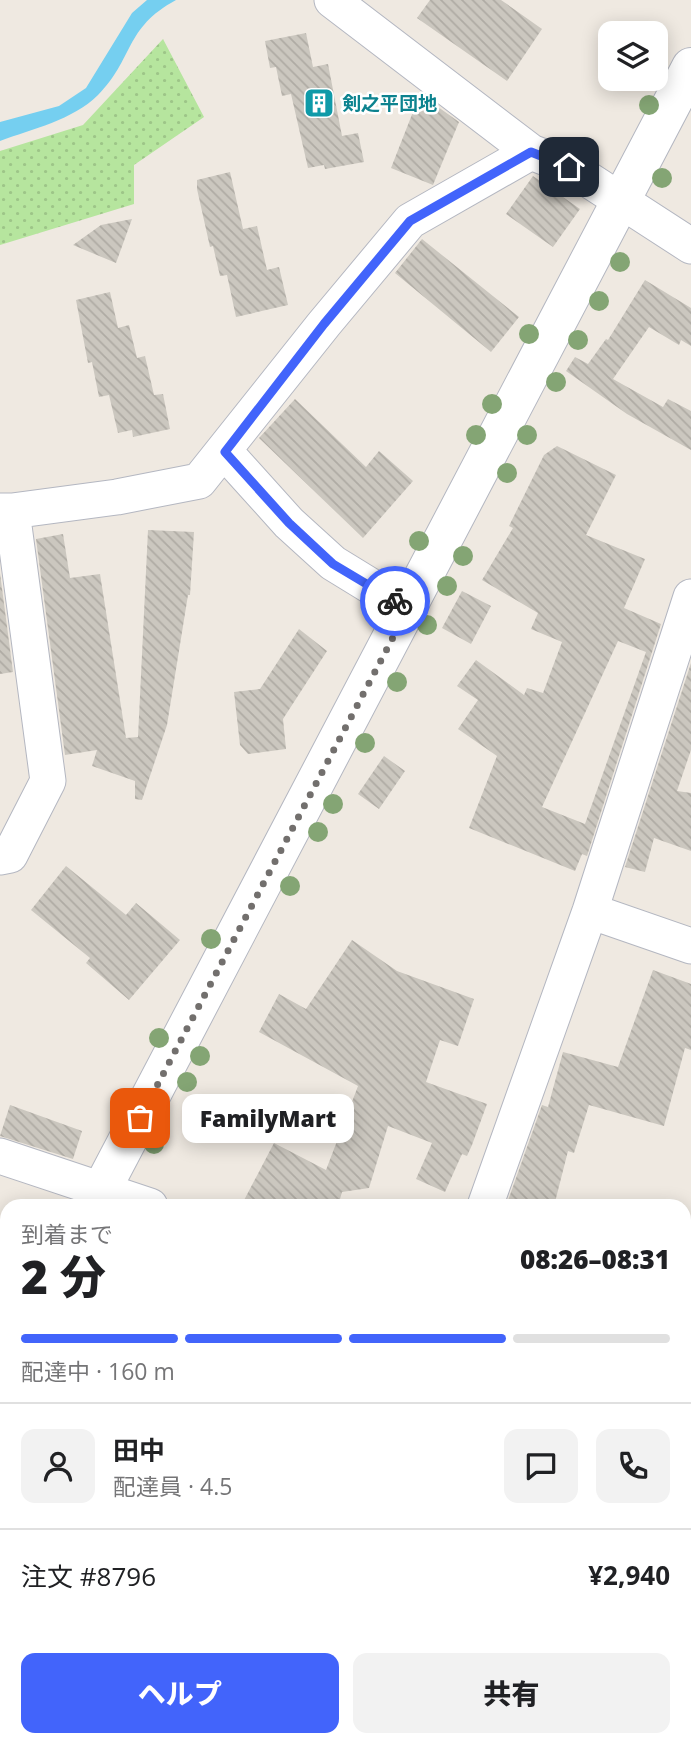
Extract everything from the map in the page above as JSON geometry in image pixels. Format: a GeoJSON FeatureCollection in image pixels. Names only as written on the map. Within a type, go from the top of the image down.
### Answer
{"type":"FeatureCollection","features":[{"type":"Feature","properties":{"kind":"street"},"geometry":{"type":"LineString","coordinates":[[332,0],[531,152],[569,167],[691,246]]}},
{"type":"Feature","properties":{"kind":"street"},"geometry":{"type":"LineString","coordinates":[[0,1156],[97,1198],[691,67]]}},
{"type":"Feature","properties":{"kind":"street"},"geometry":{"type":"LineString","coordinates":[[0,857],[10,855],[48,781],[6,511],[117,497],[199,481],[410,221],[531,152]]}},
{"type":"Feature","properties":{"kind":"street"},"geometry":{"type":"LineString","coordinates":[[225,452],[289,523],[333,564],[408,609]]}},
{"type":"Feature","properties":{"kind":"street"},"geometry":{"type":"LineString","coordinates":[[487,1199],[590,911],[691,597]]}},
{"type":"Feature","properties":{"kind":"street"},"geometry":{"type":"LineString","coordinates":[[590,911],[691,946]]}},
{"type":"Feature","properties":{"kind":"green space"},"geometry":{"type":"Polygon","coordinates":[[[163,39],[204,117],[134,165],[134,204],[0,245],[0,151],[83,125],[163,39]]]}},
{"type":"Feature","properties":{"kind":"water"},"geometry":{"type":"Polygon","coordinates":[[[147,0],[176,0],[147,22],[110,82],[98,95],[77,111],[0,141],[0,122],[59,106],[86,88],[132,13],[147,0]]]}},
{"type":"Feature","properties":{"kind":"building"},"geometry":{"type":"Polygon","coordinates":[[[430,0],[501,0],[542,29],[507,81],[417,18],[430,0]]]}},
{"type":"Feature","properties":{"kind":"building","name":"剣之平団地"},"geometry":{"type":"Polygon","coordinates":[[[306,33],[313,67],[328,64],[342,136],[358,133],[364,162],[325,169],[324,165],[308,168],[291,94],[282,96],[276,67],[270,68],[265,41],[306,33]]]}},
{"type":"Feature","properties":{"kind":"building"},"geometry":{"type":"Polygon","coordinates":[[[420,94],[459,122],[433,185],[391,168],[420,94]]]}},
{"type":"Feature","properties":{"kind":"building"},"geometry":{"type":"Polygon","coordinates":[[[230,172],[243,229],[257,226],[267,270],[279,267],[288,305],[236,317],[227,275],[220,276],[213,246],[210,247],[197,189],[197,180],[230,172]]]}},
{"type":"Feature","properties":{"kind":"building"},"geometry":{"type":"Polygon","coordinates":[[[533,176],[580,209],[553,247],[506,214],[533,176]]]}},
{"type":"Feature","properties":{"kind":"building"},"geometry":{"type":"Polygon","coordinates":[[[132,219],[116,263],[73,245],[101,225],[132,219]]]}},
{"type":"Feature","properties":{"kind":"building"},"geometry":{"type":"Polygon","coordinates":[[[422,239],[519,317],[491,352],[395,273],[422,239]]]}},
{"type":"Feature","properties":{"kind":"building"},"geometry":{"type":"Polygon","coordinates":[[[645,280],[691,308],[691,346],[681,340],[679,345],[649,327],[613,379],[663,407],[668,399],[691,411],[691,450],[627,414],[566,371],[575,357],[588,364],[606,339],[608,340],[645,280]]]}},
{"type":"Feature","properties":{"kind":"building"},"geometry":{"type":"Polygon","coordinates":[[[110,292],[118,328],[129,325],[137,358],[145,356],[154,395],[163,394],[170,429],[133,437],[132,430],[118,433],[109,395],[99,397],[92,362],[88,363],[76,300],[110,292]]]}},
{"type":"Feature","properties":{"kind":"building"},"geometry":{"type":"Polygon","coordinates":[[[295,399],[366,467],[379,451],[413,481],[363,538],[259,438],[295,399]]]}},
{"type":"Feature","properties":{"kind":"building"},"geometry":{"type":"Polygon","coordinates":[[[557,446],[616,475],[586,535],[645,559],[624,608],[661,624],[587,856],[582,854],[575,871],[469,828],[497,756],[458,729],[478,700],[457,686],[476,660],[524,695],[527,688],[543,693],[562,642],[531,629],[538,613],[482,580],[513,528],[509,526],[544,455],[557,446]],[[618,641],[542,807],[585,824],[646,652],[618,641]]]}},
{"type":"Feature","properties":{"kind":"building"},"geometry":{"type":"Polygon","coordinates":[[[148,530],[194,532],[190,595],[167,725],[142,800],[135,799],[135,781],[92,766],[97,750],[65,755],[36,539],[63,534],[70,578],[100,574],[126,738],[138,737],[148,530]]]}},
{"type":"Feature","properties":{"kind":"building"},"geometry":{"type":"Polygon","coordinates":[[[0,573],[13,672],[0,674],[0,573]]]}},
{"type":"Feature","properties":{"kind":"building"},"geometry":{"type":"Polygon","coordinates":[[[462,591],[491,606],[471,644],[442,628],[462,591]]]}},
{"type":"Feature","properties":{"kind":"building"},"geometry":{"type":"Polygon","coordinates":[[[299,629],[327,651],[283,719],[286,749],[248,754],[240,745],[234,692],[260,689],[299,629]]]}},
{"type":"Feature","properties":{"kind":"building"},"geometry":{"type":"Polygon","coordinates":[[[691,663],[691,750],[677,791],[691,793],[691,851],[654,838],[645,872],[625,867],[691,663]]]}},
{"type":"Feature","properties":{"kind":"building"},"geometry":{"type":"Polygon","coordinates":[[[384,756],[405,771],[379,809],[358,794],[384,756]]]}},
{"type":"Feature","properties":{"kind":"building"},"geometry":{"type":"Polygon","coordinates":[[[66,866],[126,915],[136,903],[180,940],[129,1000],[86,963],[90,958],[31,910],[66,866]]]}},
{"type":"Feature","properties":{"kind":"building"},"geometry":{"type":"Polygon","coordinates":[[[352,940],[397,971],[474,999],[458,1046],[440,1040],[426,1082],[487,1104],[467,1156],[462,1154],[445,1192],[416,1179],[432,1143],[388,1126],[369,1188],[342,1192],[340,1199],[245,1199],[274,1143],[326,1170],[358,1086],[259,1032],[279,994],[306,1009],[352,940]]]}},
{"type":"Feature","properties":{"kind":"building"},"geometry":{"type":"Polygon","coordinates":[[[653,970],[691,984],[691,1050],[685,1048],[664,1126],[589,1105],[574,1153],[568,1151],[556,1199],[508,1199],[542,1105],[548,1107],[563,1052],[618,1067],[653,970]]]}},
{"type":"Feature","properties":{"kind":"building"},"geometry":{"type":"Polygon","coordinates":[[[10,1105],[82,1131],[73,1159],[0,1136],[10,1105]]]}},
{"type":"Feature","properties":{"kind":"way so far"},"geometry":{"type":"LineString","coordinates":[[140,1118],[408,609],[395,601]]}},
{"type":"Feature","properties":{"kind":"place","name":"剣之平団地"},"geometry":{"type":"Point","coordinates":[319,103]}},
{"type":"Feature","properties":{"kind":"place","name":"FamilyMart"},"geometry":{"type":"Point","coordinates":[140,1118]}},
{"type":"Feature","properties":{"kind":"route"},"geometry":{"type":"LineString","coordinates":[[395,601],[333,564],[289,523],[225,452],[324,324],[410,221],[531,152],[569,167]]}}]}
